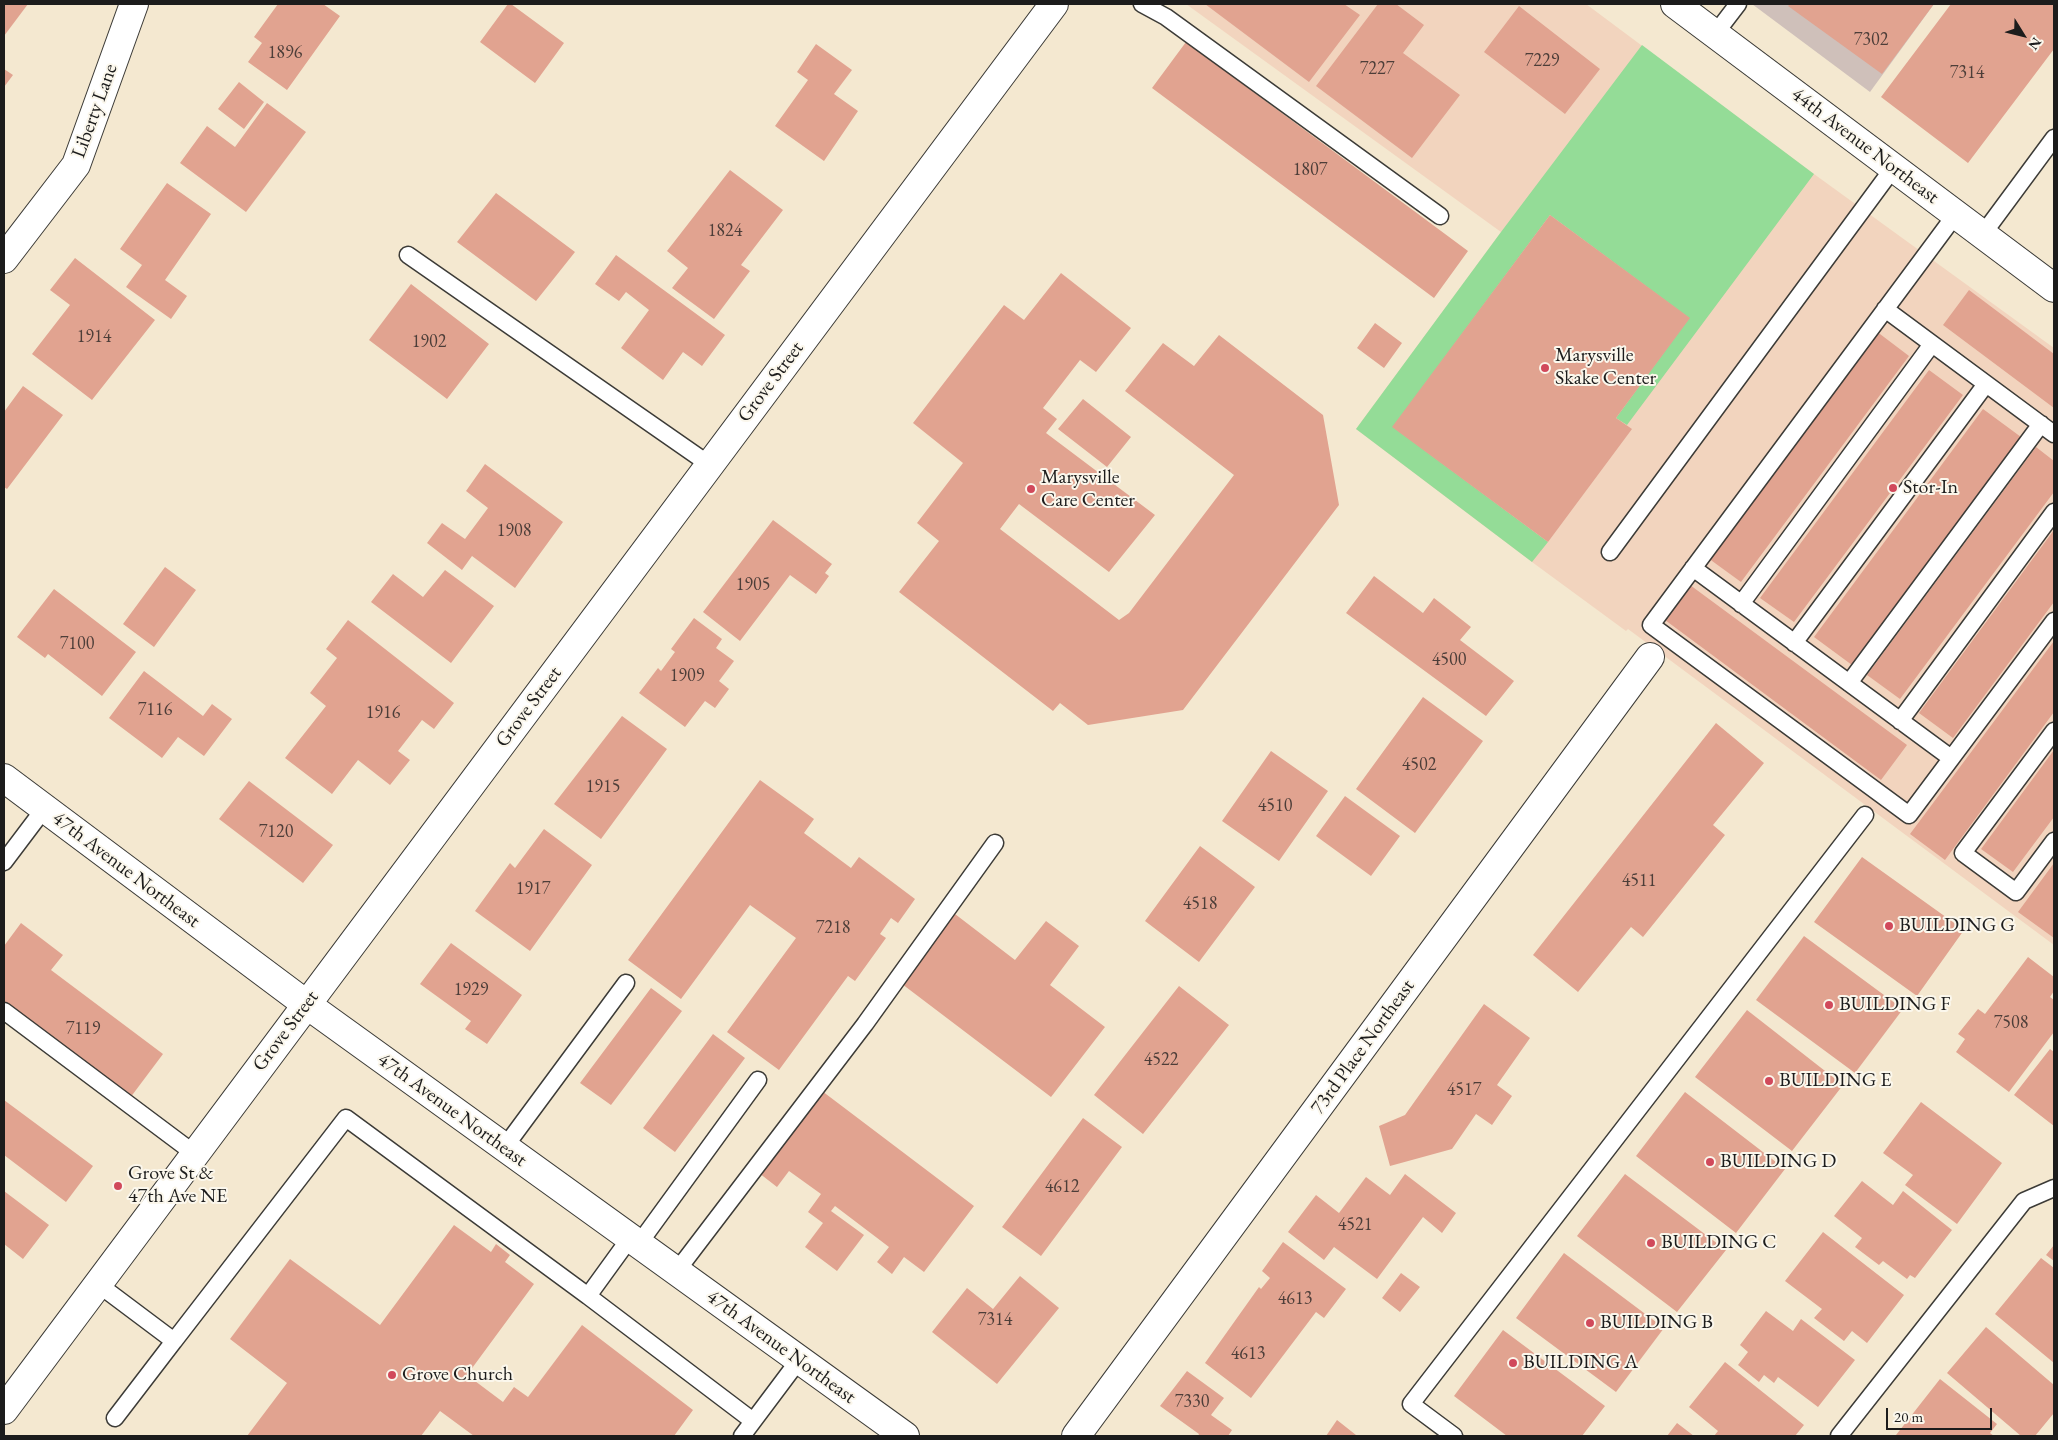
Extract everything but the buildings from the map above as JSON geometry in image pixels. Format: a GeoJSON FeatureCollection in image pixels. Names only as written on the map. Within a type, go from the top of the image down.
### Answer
{"type":"FeatureCollection","features":[{"type":"Feature","properties":{"kind":"street","name":"Liberty Lane"},"geometry":{"type":"LineString","coordinates":[[4,259],[76,165],[134,4]]}},
{"type":"Feature","properties":{"kind":"street","name":"Grove Street"},"geometry":{"type":"LineString","coordinates":[[4,1410],[1054,4]]}},
{"type":"Feature","properties":{"kind":"street","name":"44th Avenue Northeast"},"geometry":{"type":"LineString","coordinates":[[1675,4],[2054,288]]}},
{"type":"Feature","properties":{"kind":"street","name":"73rd Place Northeast"},"geometry":{"type":"LineString","coordinates":[[1076,1436],[1650,657]]}},
{"type":"Feature","properties":{"kind":"street","name":"47th Avenue Northeast"},"geometry":{"type":"LineString","coordinates":[[4,778],[306,1004],[905,1436]]}},
{"type":"Feature","properties":{"kind":"lane"},"geometry":{"type":"LineString","coordinates":[[1142,4],[1166,17],[1440,216]]}},
{"type":"Feature","properties":{"kind":"lane"},"geometry":{"type":"LineString","coordinates":[[1715,34],[1738,4]]}},
{"type":"Feature","properties":{"kind":"lane"},"geometry":{"type":"LineString","coordinates":[[1983,234],[2054,138]]}},
{"type":"Feature","properties":{"kind":"lane"},"geometry":{"type":"LineString","coordinates":[[1610,552],[1894,168]]}},
{"type":"Feature","properties":{"kind":"lane"},"geometry":{"type":"LineString","coordinates":[[1956,214],[1651,625],[1909,815],[2054,621]]}},
{"type":"Feature","properties":{"kind":"lane"},"geometry":{"type":"LineString","coordinates":[[408,254],[710,465]]}},
{"type":"Feature","properties":{"kind":"lane"},"geometry":{"type":"LineString","coordinates":[[1849,683],[2048,429],[1885,309]]}},
{"type":"Feature","properties":{"kind":"lane"},"geometry":{"type":"LineString","coordinates":[[1741,604],[1932,344]]}},
{"type":"Feature","properties":{"kind":"lane"},"geometry":{"type":"LineString","coordinates":[[1794,643],[1986,384]]}},
{"type":"Feature","properties":{"kind":"lane"},"geometry":{"type":"LineString","coordinates":[[1900,721],[2054,512]]}},
{"type":"Feature","properties":{"kind":"lane"},"geometry":{"type":"LineString","coordinates":[[1693,568],[1952,758]]}},
{"type":"Feature","properties":{"kind":"lane"},"geometry":{"type":"LineString","coordinates":[[2054,731],[1963,853],[2016,892],[2054,841]]}},
{"type":"Feature","properties":{"kind":"lane"},"geometry":{"type":"LineString","coordinates":[[4,862],[44,808]]}},
{"type":"Feature","properties":{"kind":"lane"},"geometry":{"type":"LineString","coordinates":[[1454,1436],[1411,1404],[1865,815]]}},
{"type":"Feature","properties":{"kind":"lane"},"geometry":{"type":"LineString","coordinates":[[676,1272],[864,1024],[995,843]]}},
{"type":"Feature","properties":{"kind":"lane"},"geometry":{"type":"LineString","coordinates":[[504,1148],[626,983]]}},
{"type":"Feature","properties":{"kind":"lane"},"geometry":{"type":"LineString","coordinates":[[4,1011],[195,1154]]}},
{"type":"Feature","properties":{"kind":"lane"},"geometry":{"type":"LineString","coordinates":[[588,1296],[634,1241],[758,1080]]}},
{"type":"Feature","properties":{"kind":"lane"},"geometry":{"type":"LineString","coordinates":[[115,1418],[346,1118],[588,1296],[753,1421]]}},
{"type":"Feature","properties":{"kind":"lane"},"geometry":{"type":"LineString","coordinates":[[1839,1436],[2024,1201],[2054,1188]]}},
{"type":"Feature","properties":{"kind":"lane"},"geometry":{"type":"LineString","coordinates":[[98,1284],[174,1341]]}},
{"type":"Feature","properties":{"kind":"lane"},"geometry":{"type":"LineString","coordinates":[[742,1436],[799,1360]]}},
{"type":"Feature","properties":{"kind":"shaded area"},"geometry":{"type":"Polygon","coordinates":[[[1186,4],[1586,4],[1814,174],[2054,348],[2054,945],[1628,629],[1626,631],[1532,562],[1356,429],[1501,232],[1186,4]]]}},
{"type":"Feature","properties":{"kind":"shaded area"},"geometry":{"type":"Polygon","coordinates":[[[1752,4],[1934,4],[1870,92],[1752,4]]]}},
{"type":"Feature","properties":{"kind":"green space"},"geometry":{"type":"Polygon","coordinates":[[[1642,45],[1814,174],[1627,425],[1616,418],[1689,318],[1550,215],[1393,427],[1548,542],[1532,562],[1356,429],[1642,45]]]}},
{"type":"Feature","properties":{"kind":"place","name":"Marysville Skake Center"},"geometry":{"type":"Point","coordinates":[1545,368]}},
{"type":"Feature","properties":{"kind":"place","name":"Stor-In"},"geometry":{"type":"Point","coordinates":[1893,488]}},
{"type":"Feature","properties":{"kind":"place","name":"Marysville Care Center"},"geometry":{"type":"Point","coordinates":[1031,489]}},
{"type":"Feature","properties":{"kind":"place","name":"BUILDING G"},"geometry":{"type":"Point","coordinates":[1889,926]}},
{"type":"Feature","properties":{"kind":"place","name":"BUILDING F"},"geometry":{"type":"Point","coordinates":[1829,1005]}},
{"type":"Feature","properties":{"kind":"place","name":"BUILDING E"},"geometry":{"type":"Point","coordinates":[1769,1081]}},
{"type":"Feature","properties":{"kind":"place","name":"BUILDING D"},"geometry":{"type":"Point","coordinates":[1710,1162]}},
{"type":"Feature","properties":{"kind":"place","name":"Grove St & 47th Ave NE"},"geometry":{"type":"Point","coordinates":[118,1186]}},
{"type":"Feature","properties":{"kind":"place","name":"BUILDING C"},"geometry":{"type":"Point","coordinates":[1651,1243]}},
{"type":"Feature","properties":{"kind":"place","name":"BUILDING B"},"geometry":{"type":"Point","coordinates":[1590,1323]}},
{"type":"Feature","properties":{"kind":"place","name":"BUILDING A"},"geometry":{"type":"Point","coordinates":[1513,1363]}},
{"type":"Feature","properties":{"kind":"place","name":"Grove Church"},"geometry":{"type":"Point","coordinates":[392,1375]}}]}
